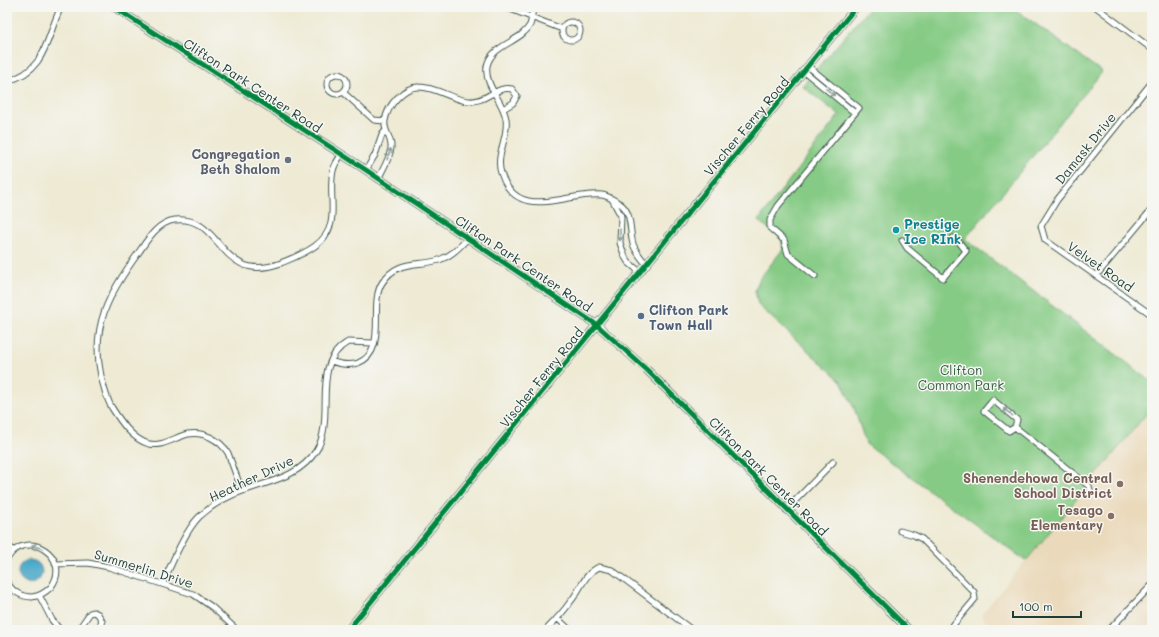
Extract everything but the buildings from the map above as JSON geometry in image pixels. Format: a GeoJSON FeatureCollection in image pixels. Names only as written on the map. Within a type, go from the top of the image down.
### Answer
{"type":"FeatureCollection","features":[{"type":"Feature","properties":{"kind":"street"},"geometry":{"type":"LineString","coordinates":[[7,81],[22,75],[40,58],[48,44],[60,7]]}},
{"type":"Feature","properties":{"kind":"street","name":"Clifton Park Center Road"},"geometry":{"type":"LineString","coordinates":[[114,7],[366,170],[597,325],[647,370],[908,630]]}},
{"type":"Feature","properties":{"kind":"street"},"geometry":{"type":"LineString","coordinates":[[505,7],[562,29]]}},
{"type":"Feature","properties":{"kind":"street"},"geometry":{"type":"LineString","coordinates":[[533,7],[529,26],[524,32],[498,49],[490,59],[487,76],[503,109],[506,124],[500,157],[500,168],[506,183],[515,194],[527,201],[536,202],[601,195],[611,198],[622,205],[626,210],[631,223],[635,248],[646,264]]}},
{"type":"Feature","properties":{"kind":"street","name":"Vischer Ferry Road"},"geometry":{"type":"LineString","coordinates":[[348,630],[807,69],[856,7]]}},
{"type":"Feature","properties":{"kind":"street"},"geometry":{"type":"LineString","coordinates":[[1096,7],[1152,49]]}},
{"type":"Feature","properties":{"kind":"street"},"geometry":{"type":"LineString","coordinates":[[807,69],[859,108],[778,206],[770,220],[770,228],[784,240],[788,254],[815,276]]}},
{"type":"Feature","properties":{"kind":"street"},"geometry":{"type":"LineString","coordinates":[[807,69],[855,113]]}},
{"type":"Feature","properties":{"kind":"street","name":"Damask Drive"},"geometry":{"type":"LineString","coordinates":[[1041,230],[1045,217],[1057,200],[1152,82]]}},
{"type":"Feature","properties":{"kind":"street"},"geometry":{"type":"LineString","coordinates":[[378,179],[391,148],[390,136],[386,130],[385,121],[394,102],[412,87],[434,89],[471,102],[505,88],[512,90],[517,96],[516,100],[503,109]]}},
{"type":"Feature","properties":{"kind":"street"},"geometry":{"type":"LineString","coordinates":[[343,92],[374,120],[385,121]]}},
{"type":"Feature","properties":{"kind":"street"},"geometry":{"type":"LineString","coordinates":[[366,170],[375,155],[382,135],[386,130]]}},
{"type":"Feature","properties":{"kind":"street"},"geometry":{"type":"LineString","coordinates":[[242,491],[228,453],[225,448],[214,439],[201,435],[188,434],[158,444],[149,444],[130,433],[112,407],[104,391],[98,364],[101,320],[116,283],[145,243],[166,223],[175,220],[183,220],[200,225],[233,259],[248,267],[265,268],[296,257],[316,246],[327,231],[333,218],[331,179],[333,170],[341,154]]}},
{"type":"Feature","properties":{"kind":"street"},"geometry":{"type":"LineString","coordinates":[[611,198],[621,216],[620,243],[625,257],[628,262],[640,272]]}},
{"type":"Feature","properties":{"kind":"street"},"geometry":{"type":"LineString","coordinates":[[1096,276],[1152,209]]}},
{"type":"Feature","properties":{"kind":"street","name":"Velvet Road"},"geometry":{"type":"LineString","coordinates":[[1041,230],[1045,240],[1152,315]]}},
{"type":"Feature","properties":{"kind":"street"},"geometry":{"type":"LineString","coordinates":[[331,361],[345,365],[362,361],[371,352],[377,329],[376,300],[380,287],[388,275],[405,264],[429,262],[446,257],[454,253],[468,238]]}},
{"type":"Feature","properties":{"kind":"street"},"geometry":{"type":"LineString","coordinates":[[902,240],[907,248],[943,278],[966,251],[959,242],[953,238]]}},
{"type":"Feature","properties":{"kind":"street","name":"Heather Drive"},"geometry":{"type":"LineString","coordinates":[[162,583],[184,541],[199,517],[221,502],[242,491],[296,471],[315,452],[324,426],[326,375],[331,361],[338,350],[348,342],[374,343]]}},
{"type":"Feature","properties":{"kind":"street"},"geometry":{"type":"LineString","coordinates":[[993,400],[1017,420],[1015,427],[1010,431],[984,411],[993,400]]}},
{"type":"Feature","properties":{"kind":"street"},"geometry":{"type":"LineString","coordinates":[[1015,427],[1089,486],[1090,490]]}},
{"type":"Feature","properties":{"kind":"street"},"geometry":{"type":"LineString","coordinates":[[786,510],[833,462]]}},
{"type":"Feature","properties":{"kind":"street"},"geometry":{"type":"LineString","coordinates":[[900,532],[914,535],[922,539],[974,592],[975,599],[949,630]]}},
{"type":"Feature","properties":{"kind":"street"},"geometry":{"type":"LineString","coordinates":[[7,543],[13,551]]}},
{"type":"Feature","properties":{"kind":"street"},"geometry":{"type":"LineString","coordinates":[[7,559],[13,551],[22,546],[38,546],[47,551],[55,564],[56,574],[53,583],[48,590],[39,595],[30,597],[20,595],[12,590],[7,582]]}},
{"type":"Feature","properties":{"kind":"street","name":"Summerlin Drive"},"geometry":{"type":"LineString","coordinates":[[55,564],[88,563],[109,567],[193,594],[212,607],[237,630]]}},
{"type":"Feature","properties":{"kind":"street"},"geometry":{"type":"LineString","coordinates":[[546,630],[572,600],[591,571],[599,567],[612,570],[692,630]]}},
{"type":"Feature","properties":{"kind":"street"},"geometry":{"type":"LineString","coordinates":[[1109,630],[1152,585]]}},
{"type":"Feature","properties":{"kind":"street"},"geometry":{"type":"LineString","coordinates":[[39,595],[52,620],[60,630]]}},
{"type":"Feature","properties":{"kind":"street"},"geometry":{"type":"LineString","coordinates":[[78,630],[90,613],[94,612],[98,614],[102,621],[98,630]]}},
{"type":"Feature","properties":{"kind":"street"},"geometry":{"type":"LineString","coordinates":[[557,618],[570,630]]}},
{"type":"Feature","properties":{"kind":"shaded area","name":"Shenendehowa Central School District"},"geometry":{"type":"Polygon","coordinates":[[[1152,407],[1152,630],[1129,630],[1121,625],[1116,630],[992,630],[981,615],[1152,407]]]}},
{"type":"Feature","properties":{"kind":"green space","name":"Clifton Common Park"},"geometry":{"type":"Polygon","coordinates":[[[870,7],[1012,7],[1102,72],[965,239],[1152,382],[1152,407],[1026,561],[866,444],[854,408],[841,381],[758,305],[755,290],[760,278],[783,249],[781,237],[758,221],[839,115],[802,86],[870,7]]]}},
{"type":"Feature","properties":{"kind":"water"},"geometry":{"type":"Polygon","coordinates":[[[30,560],[35,561],[41,567],[41,577],[35,583],[30,584],[25,583],[19,577],[18,572],[19,567],[25,561],[30,560]]]}},
{"type":"Feature","properties":{"kind":"cycle path"},"geometry":{"type":"LineString","coordinates":[[114,7],[366,170],[597,325],[647,370],[909,630]]}},
{"type":"Feature","properties":{"kind":"cycle path"},"geometry":{"type":"LineString","coordinates":[[348,630],[856,7]]}},
{"type":"Feature","properties":{"kind":"place","name":"Congregation Beth Shalom"},"geometry":{"type":"Point","coordinates":[288,160]}},
{"type":"Feature","properties":{"kind":"place","name":"Prestige Ice RInk"},"geometry":{"type":"Point","coordinates":[896,230]}},
{"type":"Feature","properties":{"kind":"place","name":"Clifton Park Town Hall"},"geometry":{"type":"Point","coordinates":[641,316]}},
{"type":"Feature","properties":{"kind":"place","name":"Shenendehowa Central School District"},"geometry":{"type":"Point","coordinates":[1120,484]}},
{"type":"Feature","properties":{"kind":"place","name":"Tesago Elementary"},"geometry":{"type":"Point","coordinates":[1111,516]}}]}
